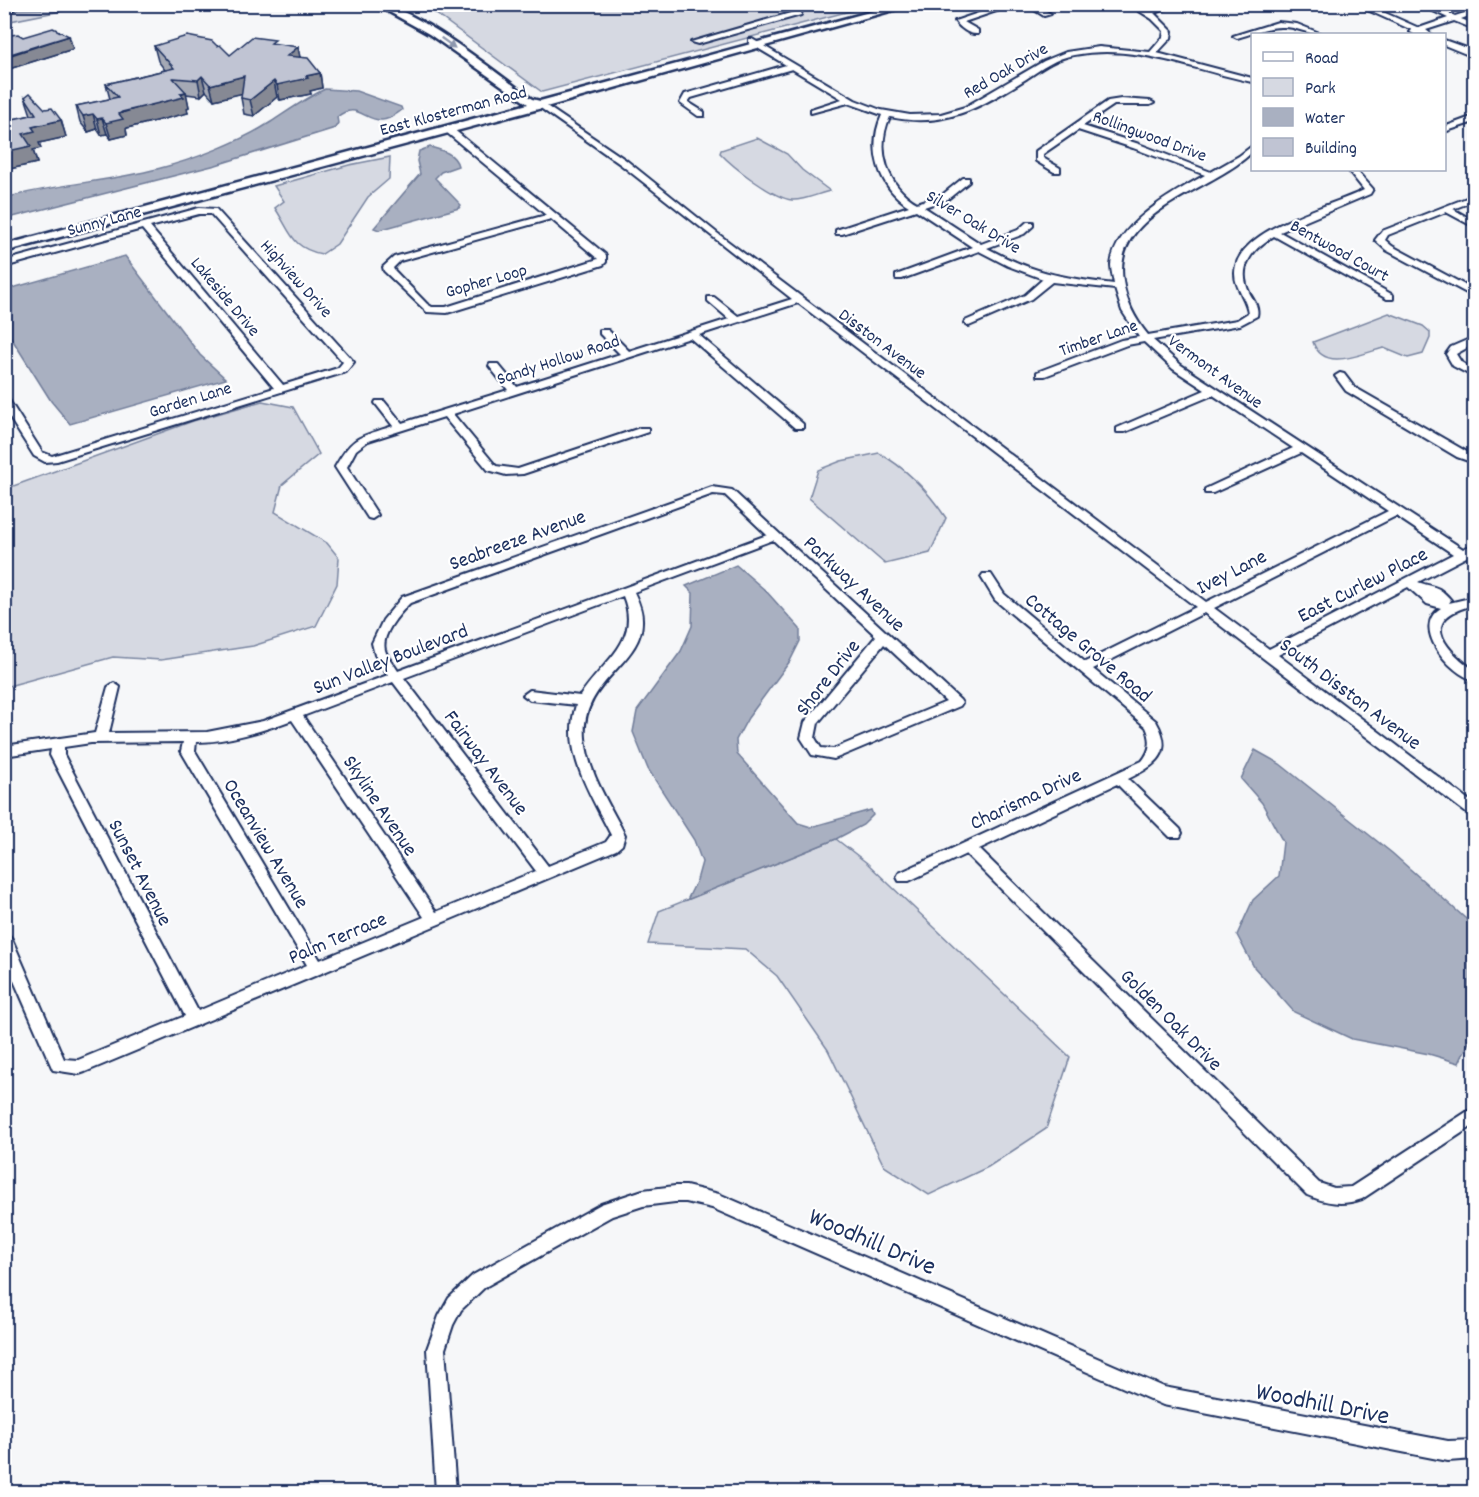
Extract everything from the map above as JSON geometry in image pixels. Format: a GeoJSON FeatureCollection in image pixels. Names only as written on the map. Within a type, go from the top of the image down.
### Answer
{"type":"FeatureCollection","features":[{"type":"Feature","properties":{"kind":"main road"},"geometry":{"type":"LineString","coordinates":[[379,4],[432,32],[528,101]]}},
{"type":"Feature","properties":{"kind":"main road"},"geometry":{"type":"LineString","coordinates":[[399,4],[436,23],[541,101]]}},
{"type":"Feature","properties":{"kind":"main road","name":"East Klosterman Road"},"geometry":{"type":"LineString","coordinates":[[756,44],[888,4]]}},
{"type":"Feature","properties":{"kind":"main road","name":"East Klosterman Road"},"geometry":{"type":"LineString","coordinates":[[4,249],[449,130],[541,101],[909,5]]}},
{"type":"Feature","properties":{"kind":"main road","name":"East Klosterman Road"},"geometry":{"type":"LineString","coordinates":[[4,241],[528,101],[541,101]]}},
{"type":"Feature","properties":{"kind":"street"},"geometry":{"type":"LineString","coordinates":[[695,42],[798,13],[799,4]]}},
{"type":"Feature","properties":{"kind":"street"},"geometry":{"type":"LineString","coordinates":[[975,32],[960,24],[959,21],[1014,4]]}},
{"type":"Feature","properties":{"kind":"street"},"geometry":{"type":"LineString","coordinates":[[1028,4],[1047,14]]}},
{"type":"Feature","properties":{"kind":"street"},"geometry":{"type":"LineString","coordinates":[[1131,4],[1162,22],[1169,33],[1151,55]]}},
{"type":"Feature","properties":{"kind":"street"},"geometry":{"type":"LineString","coordinates":[[1148,13],[1176,4]]}},
{"type":"Feature","properties":{"kind":"street"},"geometry":{"type":"LineString","coordinates":[[1357,4],[1426,33]]}},
{"type":"Feature","properties":{"kind":"street"},"geometry":{"type":"LineString","coordinates":[[1421,4],[1474,27]]}},
{"type":"Feature","properties":{"kind":"street"},"geometry":{"type":"LineString","coordinates":[[1409,33],[1474,12]]}},
{"type":"Feature","properties":{"kind":"street"},"geometry":{"type":"LineString","coordinates":[[1237,36],[1285,23],[1295,24],[1316,33]]}},
{"type":"Feature","properties":{"kind":"street"},"geometry":{"type":"LineString","coordinates":[[1446,43],[1469,52]]}},
{"type":"Feature","properties":{"kind":"street","name":"Red Oak Drive"},"geometry":{"type":"LineString","coordinates":[[756,44],[849,100],[887,114],[931,116],[967,110],[1051,60],[1072,53],[1105,50],[1151,55],[1251,80]]}},
{"type":"Feature","properties":{"kind":"street"},"geometry":{"type":"LineString","coordinates":[[701,114],[684,103],[690,95],[793,66]]}},
{"type":"Feature","properties":{"kind":"street"},"geometry":{"type":"LineString","coordinates":[[814,111],[849,100]]}},
{"type":"Feature","properties":{"kind":"street","name":"Disston Avenue"},"geometry":{"type":"LineString","coordinates":[[541,101],[650,182],[799,300],[1204,606]]}},
{"type":"Feature","properties":{"kind":"street"},"geometry":{"type":"LineString","coordinates":[[1058,170],[1037,156],[1111,103],[1128,101],[1150,103]]}},
{"type":"Feature","properties":{"kind":"street","name":"Silver Oak Drive"},"geometry":{"type":"LineString","coordinates":[[887,114],[879,135],[885,176],[895,191],[980,248],[1020,269],[1050,279],[1119,286]]}},
{"type":"Feature","properties":{"kind":"street"},"geometry":{"type":"LineString","coordinates":[[1446,129],[1474,119]]}},
{"type":"Feature","properties":{"kind":"street","name":"Rollingwood Drive"},"geometry":{"type":"LineString","coordinates":[[1077,127],[1136,146],[1212,175]]}},
{"type":"Feature","properties":{"kind":"street","name":"Gopher Loop"},"geometry":{"type":"LineString","coordinates":[[449,130],[603,257],[600,264],[438,311],[424,306],[389,271],[388,267],[397,260],[552,216]]}},
{"type":"Feature","properties":{"kind":"street","name":"Vermont Avenue"},"geometry":{"type":"LineString","coordinates":[[1251,149],[1242,158],[1159,206],[1135,228],[1125,241],[1116,263],[1124,306],[1146,337],[1172,364],[1462,554]]}},
{"type":"Feature","properties":{"kind":"street","name":"Timber Lane"},"geometry":{"type":"LineString","coordinates":[[1041,374],[1115,345],[1146,337],[1240,322],[1249,318],[1254,309],[1242,291],[1239,277],[1240,264],[1253,247],[1292,221],[1367,192],[1369,189],[1367,184],[1353,171]]}},
{"type":"Feature","properties":{"kind":"street"},"geometry":{"type":"LineString","coordinates":[[839,232],[950,195],[966,180]]}},
{"type":"Feature","properties":{"kind":"street"},"geometry":{"type":"LineString","coordinates":[[1474,198],[1385,233],[1380,240],[1389,248],[1474,294]]}},
{"type":"Feature","properties":{"kind":"street"},"geometry":{"type":"LineString","coordinates":[[1446,210],[1474,224]]}},
{"type":"Feature","properties":{"kind":"street","name":"Sunny Lane"},"geometry":{"type":"LineString","coordinates":[[4,264],[199,211],[213,211]]}},
{"type":"Feature","properties":{"kind":"street","name":"Highview Drive"},"geometry":{"type":"LineString","coordinates":[[213,211],[349,360],[349,365],[345,368]]}},
{"type":"Feature","properties":{"kind":"street"},"geometry":{"type":"LineString","coordinates":[[899,277],[1021,232],[1030,224]]}},
{"type":"Feature","properties":{"kind":"street","name":"Lakeside Drive"},"geometry":{"type":"LineString","coordinates":[[144,226],[280,389]]}},
{"type":"Feature","properties":{"kind":"street","name":"Bentwood Court"},"geometry":{"type":"LineString","coordinates":[[1274,232],[1390,297]]}},
{"type":"Feature","properties":{"kind":"street"},"geometry":{"type":"LineString","coordinates":[[969,323],[1028,297],[1050,279]]}},
{"type":"Feature","properties":{"kind":"street"},"geometry":{"type":"LineString","coordinates":[[711,299],[736,320]]}},
{"type":"Feature","properties":{"kind":"street","name":"Sandy Hollow Road"},"geometry":{"type":"LineString","coordinates":[[372,515],[341,467],[348,452],[358,442],[799,300]]}},
{"type":"Feature","properties":{"kind":"street"},"geometry":{"type":"LineString","coordinates":[[604,332],[627,355]]}},
{"type":"Feature","properties":{"kind":"street"},"geometry":{"type":"LineString","coordinates":[[692,335],[799,426]]}},
{"type":"Feature","properties":{"kind":"street"},"geometry":{"type":"LineString","coordinates":[[1474,340],[1450,354],[1457,364],[1474,374]]}},
{"type":"Feature","properties":{"kind":"street"},"geometry":{"type":"LineString","coordinates":[[494,366],[514,390]]}},
{"type":"Feature","properties":{"kind":"street","name":"Garden Lane"},"geometry":{"type":"LineString","coordinates":[[4,400],[37,452],[45,459],[63,457],[345,368]]}},
{"type":"Feature","properties":{"kind":"street"},"geometry":{"type":"LineString","coordinates":[[1340,376],[1350,389],[1461,455],[1474,460]]}},
{"type":"Feature","properties":{"kind":"street"},"geometry":{"type":"LineString","coordinates":[[1121,430],[1212,391]]}},
{"type":"Feature","properties":{"kind":"street"},"geometry":{"type":"LineString","coordinates":[[380,403],[399,427]]}},
{"type":"Feature","properties":{"kind":"street"},"geometry":{"type":"LineString","coordinates":[[446,412],[492,468],[506,472],[519,472],[644,430]]}},
{"type":"Feature","properties":{"kind":"street"},"geometry":{"type":"LineString","coordinates":[[1209,491],[1301,449]]}},
{"type":"Feature","properties":{"kind":"street","name":"Seabreeze Avenue"},"geometry":{"type":"LineString","coordinates":[[396,677],[378,649],[378,641],[395,610],[413,596],[712,490],[728,492]]}},
{"type":"Feature","properties":{"kind":"street","name":"Parkway Avenue"},"geometry":{"type":"LineString","coordinates":[[728,492],[955,703],[834,754],[817,752],[810,744]]}},
{"type":"Feature","properties":{"kind":"street","name":"Ivey Lane"},"geometry":{"type":"LineString","coordinates":[[1084,668],[1396,511]]}},
{"type":"Feature","properties":{"kind":"street","name":"Sun Valley Boulevard"},"geometry":{"type":"LineString","coordinates":[[4,751],[101,737],[190,738],[241,731],[295,714],[774,536]]}},
{"type":"Feature","properties":{"kind":"street","name":"East Curlew Place"},"geometry":{"type":"LineString","coordinates":[[1268,655],[1414,585],[1474,548]]}},
{"type":"Feature","properties":{"kind":"street","name":"Cottage Grove Road"},"geometry":{"type":"LineString","coordinates":[[987,577],[999,597],[1151,724],[1158,738],[1156,750]]}},
{"type":"Feature","properties":{"kind":"street"},"geometry":{"type":"LineString","coordinates":[[1414,585],[1419,592],[1437,604],[1474,601]]}},
{"type":"Feature","properties":{"kind":"street"},"geometry":{"type":"LineString","coordinates":[[530,695],[583,701],[593,684],[631,641],[636,620],[627,590]]}},
{"type":"Feature","properties":{"kind":"street"},"geometry":{"type":"LineString","coordinates":[[1446,605],[1435,624],[1436,636],[1441,648],[1448,656],[1474,676]]}},
{"type":"Feature","properties":{"kind":"street","name":"South Disston Avenue"},"geometry":{"type":"LineString","coordinates":[[1204,606],[1474,811]]}},
{"type":"Feature","properties":{"kind":"street","name":"Shore Drive"},"geometry":{"type":"LineString","coordinates":[[810,744],[808,733],[812,722],[884,636]]}},
{"type":"Feature","properties":{"kind":"street","name":"Fairway Avenue"},"geometry":{"type":"LineString","coordinates":[[396,677],[545,873]]}},
{"type":"Feature","properties":{"kind":"street"},"geometry":{"type":"LineString","coordinates":[[101,737],[114,687]]}},
{"type":"Feature","properties":{"kind":"street","name":"Palm Terrace"},"geometry":{"type":"LineString","coordinates":[[4,939],[59,1065],[79,1067],[611,846],[617,841],[618,835],[597,794],[579,742],[578,725],[583,701]]}},
{"type":"Feature","properties":{"kind":"street","name":"Skyline Avenue"},"geometry":{"type":"LineString","coordinates":[[295,714],[433,919]]}},
{"type":"Feature","properties":{"kind":"street","name":"Oceanview Avenue"},"geometry":{"type":"LineString","coordinates":[[190,738],[188,751],[317,968]]}},
{"type":"Feature","properties":{"kind":"street","name":"Sunset Avenue"},"geometry":{"type":"LineString","coordinates":[[58,742],[57,755],[194,1019]]}},
{"type":"Feature","properties":{"kind":"street","name":"Charisma Drive"},"geometry":{"type":"LineString","coordinates":[[904,876],[1147,764],[1156,750]]}},
{"type":"Feature","properties":{"kind":"street"},"geometry":{"type":"LineString","coordinates":[[1119,777],[1175,833]]}},
{"type":"Feature","properties":{"kind":"street","name":"Golden Oak Drive"},"geometry":{"type":"LineString","coordinates":[[969,848],[1313,1189],[1334,1197],[1345,1197],[1356,1193],[1474,1116]]}},
{"type":"Feature","properties":{"kind":"street","name":"Woodhill Drive"},"geometry":{"type":"LineString","coordinates":[[446,1492],[436,1349],[442,1330],[455,1304],[479,1281],[607,1210],[643,1198],[675,1194],[713,1200],[789,1231],[1163,1396],[1448,1451],[1474,1450]]}},
{"type":"Feature","properties":{"kind":"green space"},"geometry":{"type":"Polygon","coordinates":[[[70,5],[91,5],[5,22],[4,10],[51,9],[70,5]]]}},
{"type":"Feature","properties":{"kind":"green space"},"geometry":{"type":"Polygon","coordinates":[[[424,5],[873,5],[542,92],[424,5]]]}},
{"type":"Feature","properties":{"kind":"green space"},"geometry":{"type":"Polygon","coordinates":[[[757,138],[787,154],[802,170],[830,191],[801,199],[784,198],[754,181],[720,153],[721,150],[757,138]]]}},
{"type":"Feature","properties":{"kind":"green space"},"geometry":{"type":"Polygon","coordinates":[[[390,157],[389,179],[368,197],[337,244],[322,254],[304,248],[293,238],[275,208],[284,201],[274,186],[349,165],[390,157]]]}},
{"type":"Feature","properties":{"kind":"green space"},"geometry":{"type":"Polygon","coordinates":[[[1389,313],[1423,326],[1430,332],[1430,338],[1423,354],[1408,358],[1384,348],[1335,359],[1318,352],[1313,342],[1389,313]]]}},
{"type":"Feature","properties":{"kind":"green space"},"geometry":{"type":"Polygon","coordinates":[[[262,401],[293,407],[319,454],[282,485],[275,512],[327,543],[339,558],[337,584],[316,626],[253,646],[161,660],[113,657],[5,687],[5,489],[193,421],[262,401]]]}},
{"type":"Feature","properties":{"kind":"green space"},"geometry":{"type":"Polygon","coordinates":[[[879,453],[917,481],[946,518],[930,553],[885,564],[809,498],[818,470],[841,461],[879,453]]]}},
{"type":"Feature","properties":{"kind":"green space"},"geometry":{"type":"Polygon","coordinates":[[[836,839],[867,863],[1070,1057],[1046,1129],[988,1167],[929,1195],[884,1166],[828,1050],[777,976],[745,949],[648,944],[659,911],[836,839]]]}},
{"type":"Feature","properties":{"kind":"water"},"geometry":{"type":"Polygon","coordinates":[[[325,89],[356,91],[401,107],[402,110],[382,120],[350,111],[337,117],[338,123],[335,128],[216,165],[5,219],[5,198],[43,189],[119,177],[186,161],[245,137],[325,89]]]}},
{"type":"Feature","properties":{"kind":"water"},"geometry":{"type":"Polygon","coordinates":[[[430,147],[447,153],[454,158],[458,166],[441,172],[435,178],[461,205],[459,208],[379,230],[374,228],[420,174],[417,161],[419,151],[430,147]]]}},
{"type":"Feature","properties":{"kind":"water"},"geometry":{"type":"Polygon","coordinates":[[[125,256],[200,355],[226,379],[70,424],[51,401],[5,328],[5,290],[125,256]]]}},
{"type":"Feature","properties":{"kind":"water"},"geometry":{"type":"Polygon","coordinates":[[[736,565],[766,591],[800,629],[800,641],[790,661],[748,718],[736,740],[737,754],[798,823],[811,827],[871,810],[873,815],[863,825],[836,839],[687,900],[697,880],[702,862],[694,840],[648,769],[633,732],[637,711],[681,651],[692,626],[693,593],[686,586],[736,565]]]}},
{"type":"Feature","properties":{"kind":"water"},"geometry":{"type":"Polygon","coordinates":[[[1255,750],[1280,764],[1392,853],[1474,926],[1472,984],[1474,1031],[1459,1063],[1429,1054],[1352,1039],[1294,1012],[1254,967],[1237,935],[1253,900],[1279,876],[1283,842],[1262,803],[1241,779],[1255,750]]]}},
{"type":"Feature","properties":{"kind":"building"},"geometry":{"type":"Polygon","coordinates":[[[53,28],[69,36],[4,56],[4,36],[18,34],[23,37],[53,28]]]}},
{"type":"Feature","properties":{"kind":"building"},"geometry":{"type":"Polygon","coordinates":[[[187,36],[212,41],[230,55],[252,37],[275,40],[271,43],[298,47],[287,56],[308,58],[320,73],[277,85],[274,81],[250,100],[241,98],[244,76],[210,85],[202,76],[198,80],[173,78],[186,92],[180,93],[184,97],[122,112],[119,114],[123,119],[106,123],[102,118],[97,119],[93,114],[83,116],[76,106],[118,97],[106,84],[174,68],[154,46],[187,36]]]}},
{"type":"Feature","properties":{"kind":"building"},"geometry":{"type":"Polygon","coordinates":[[[30,93],[45,109],[52,108],[61,120],[32,127],[35,131],[23,134],[31,146],[4,152],[4,121],[36,114],[25,97],[30,93]]]}}]}
